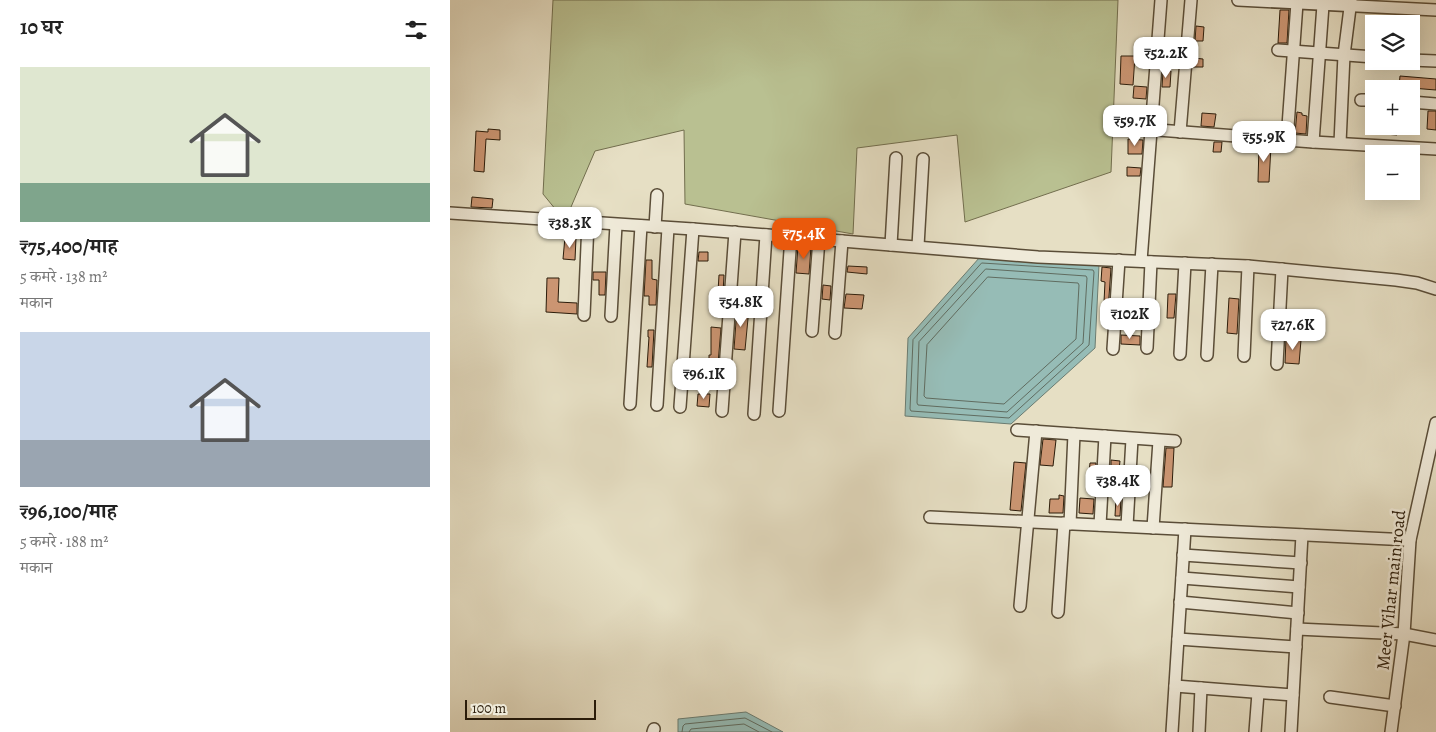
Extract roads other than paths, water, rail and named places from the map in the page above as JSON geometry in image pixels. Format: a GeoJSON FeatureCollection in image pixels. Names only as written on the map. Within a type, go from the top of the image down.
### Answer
{"type":"FeatureCollection","features":[{"type":"Feature","properties":{"kind":"street"},"geometry":{"type":"LineString","coordinates":[[1147,348],[1146,261],[1151,130],[1161,0]]}},
{"type":"Feature","properties":{"kind":"street"},"geometry":{"type":"LineString","coordinates":[[1180,132],[1191,0]]}},
{"type":"Feature","properties":{"kind":"street"},"geometry":{"type":"LineString","coordinates":[[1238,0],[1388,4],[1436,10]]}},
{"type":"Feature","properties":{"kind":"street"},"geometry":{"type":"LineString","coordinates":[[1287,140],[1294,51],[1303,2]]}},
{"type":"Feature","properties":{"kind":"street"},"geometry":{"type":"LineString","coordinates":[[1312,142],[1319,53],[1327,3]]}},
{"type":"Feature","properties":{"kind":"street"},"geometry":{"type":"LineString","coordinates":[[1340,143],[1344,55],[1351,3]]}},
{"type":"Feature","properties":{"kind":"street"},"geometry":{"type":"LineString","coordinates":[[1278,50],[1365,56]]}},
{"type":"Feature","properties":{"kind":"street"},"geometry":{"type":"LineString","coordinates":[[1420,60],[1436,61]]}},
{"type":"Feature","properties":{"kind":"street"},"geometry":{"type":"LineString","coordinates":[[1420,103],[1436,104]]}},
{"type":"Feature","properties":{"kind":"street"},"geometry":{"type":"LineString","coordinates":[[1132,128],[1312,142],[1436,149]]}},
{"type":"Feature","properties":{"kind":"street"},"geometry":{"type":"LineString","coordinates":[[891,245],[896,158]]}},
{"type":"Feature","properties":{"kind":"street"},"geometry":{"type":"LineString","coordinates":[[918,246],[923,160]]}},
{"type":"Feature","properties":{"kind":"street"},"geometry":{"type":"LineString","coordinates":[[655,227],[657,195]]}},
{"type":"Feature","properties":{"kind":"street"},"geometry":{"type":"LineString","coordinates":[[450,213],[766,234],[1038,257],[1248,266],[1396,280],[1417,283],[1436,289]]}},
{"type":"Feature","properties":{"kind":"street"},"geometry":{"type":"LineString","coordinates":[[584,315],[588,223]]}},
{"type":"Feature","properties":{"kind":"street"},"geometry":{"type":"LineString","coordinates":[[611,316],[616,225]]}},
{"type":"Feature","properties":{"kind":"street"},"geometry":{"type":"LineString","coordinates":[[630,404],[641,226]]}},
{"type":"Feature","properties":{"kind":"street"},"geometry":{"type":"LineString","coordinates":[[657,405],[668,228]]}},
{"type":"Feature","properties":{"kind":"street"},"geometry":{"type":"LineString","coordinates":[[680,407],[693,229]]}},
{"type":"Feature","properties":{"kind":"street"},"geometry":{"type":"LineString","coordinates":[[722,410],[735,232]]}},
{"type":"Feature","properties":{"kind":"street"},"geometry":{"type":"LineString","coordinates":[[754,414],[766,234]]}},
{"type":"Feature","properties":{"kind":"street"},"geometry":{"type":"LineString","coordinates":[[779,411],[791,236]]}},
{"type":"Feature","properties":{"kind":"street"},"geometry":{"type":"LineString","coordinates":[[812,331],[818,239]]}},
{"type":"Feature","properties":{"kind":"street"},"geometry":{"type":"LineString","coordinates":[[835,333],[842,240]]}},
{"type":"Feature","properties":{"kind":"street"},"geometry":{"type":"LineString","coordinates":[[1113,349],[1119,260]]}},
{"type":"Feature","properties":{"kind":"street"},"geometry":{"type":"LineString","coordinates":[[1180,354],[1185,264]]}},
{"type":"Feature","properties":{"kind":"street"},"geometry":{"type":"LineString","coordinates":[[1207,355],[1212,264]]}},
{"type":"Feature","properties":{"kind":"street"},"geometry":{"type":"LineString","coordinates":[[1244,356],[1248,266]]}},
{"type":"Feature","properties":{"kind":"street"},"geometry":{"type":"LineString","coordinates":[[1277,364],[1282,269]]}},
{"type":"Feature","properties":{"kind":"street","name":"Meer Vihar main road"},"geometry":{"type":"LineString","coordinates":[[1391,732],[1404,634],[1410,540],[1436,423]]}},
{"type":"Feature","properties":{"kind":"street"},"geometry":{"type":"LineString","coordinates":[[1017,430],[1175,441]]}},
{"type":"Feature","properties":{"kind":"street"},"geometry":{"type":"LineString","coordinates":[[1020,606],[1036,432]]}},
{"type":"Feature","properties":{"kind":"street"},"geometry":{"type":"LineString","coordinates":[[1058,612],[1074,434]]}},
{"type":"Feature","properties":{"kind":"street"},"geometry":{"type":"LineString","coordinates":[[1100,525],[1105,436]]}},
{"type":"Feature","properties":{"kind":"street"},"geometry":{"type":"LineString","coordinates":[[1127,526],[1132,439]]}},
{"type":"Feature","properties":{"kind":"street"},"geometry":{"type":"LineString","coordinates":[[1153,528],[1159,441]]}},
{"type":"Feature","properties":{"kind":"street"},"geometry":{"type":"LineString","coordinates":[[930,517],[1410,540]]}},
{"type":"Feature","properties":{"kind":"street"},"geometry":{"type":"LineString","coordinates":[[1172,732],[1185,529]]}},
{"type":"Feature","properties":{"kind":"street"},"geometry":{"type":"LineString","coordinates":[[1291,732],[1302,535]]}},
{"type":"Feature","properties":{"kind":"street"},"geometry":{"type":"LineString","coordinates":[[1183,555],[1300,563]]}},
{"type":"Feature","properties":{"kind":"street"},"geometry":{"type":"LineString","coordinates":[[1182,578],[1299,587]]}},
{"type":"Feature","properties":{"kind":"street"},"geometry":{"type":"LineString","coordinates":[[1180,602],[1298,613]]}},
{"type":"Feature","properties":{"kind":"street"},"geometry":{"type":"LineString","coordinates":[[1297,629],[1404,634],[1436,640]]}},
{"type":"Feature","properties":{"kind":"street"},"geometry":{"type":"LineString","coordinates":[[1178,640],[1296,648]]}},
{"type":"Feature","properties":{"kind":"street"},"geometry":{"type":"LineString","coordinates":[[1175,686],[1294,695]]}},
{"type":"Feature","properties":{"kind":"street"},"geometry":{"type":"LineString","coordinates":[[1199,732],[1201,688]]}},
{"type":"Feature","properties":{"kind":"street"},"geometry":{"type":"LineString","coordinates":[[1255,732],[1258,692]]}},
{"type":"Feature","properties":{"kind":"street"},"geometry":{"type":"LineString","coordinates":[[1330,697],[1395,706]]}},
{"type":"Feature","properties":{"kind":"water"},"geometry":{"type":"Polygon","coordinates":[[[980,257],[1099,265],[1095,348],[1011,424],[905,416],[908,338],[980,257]]]}},
{"type":"Feature","properties":{"kind":"water"},"geometry":{"type":"Polygon","coordinates":[[[746,712],[783,732],[678,732],[678,719],[746,712]]]}}]}
